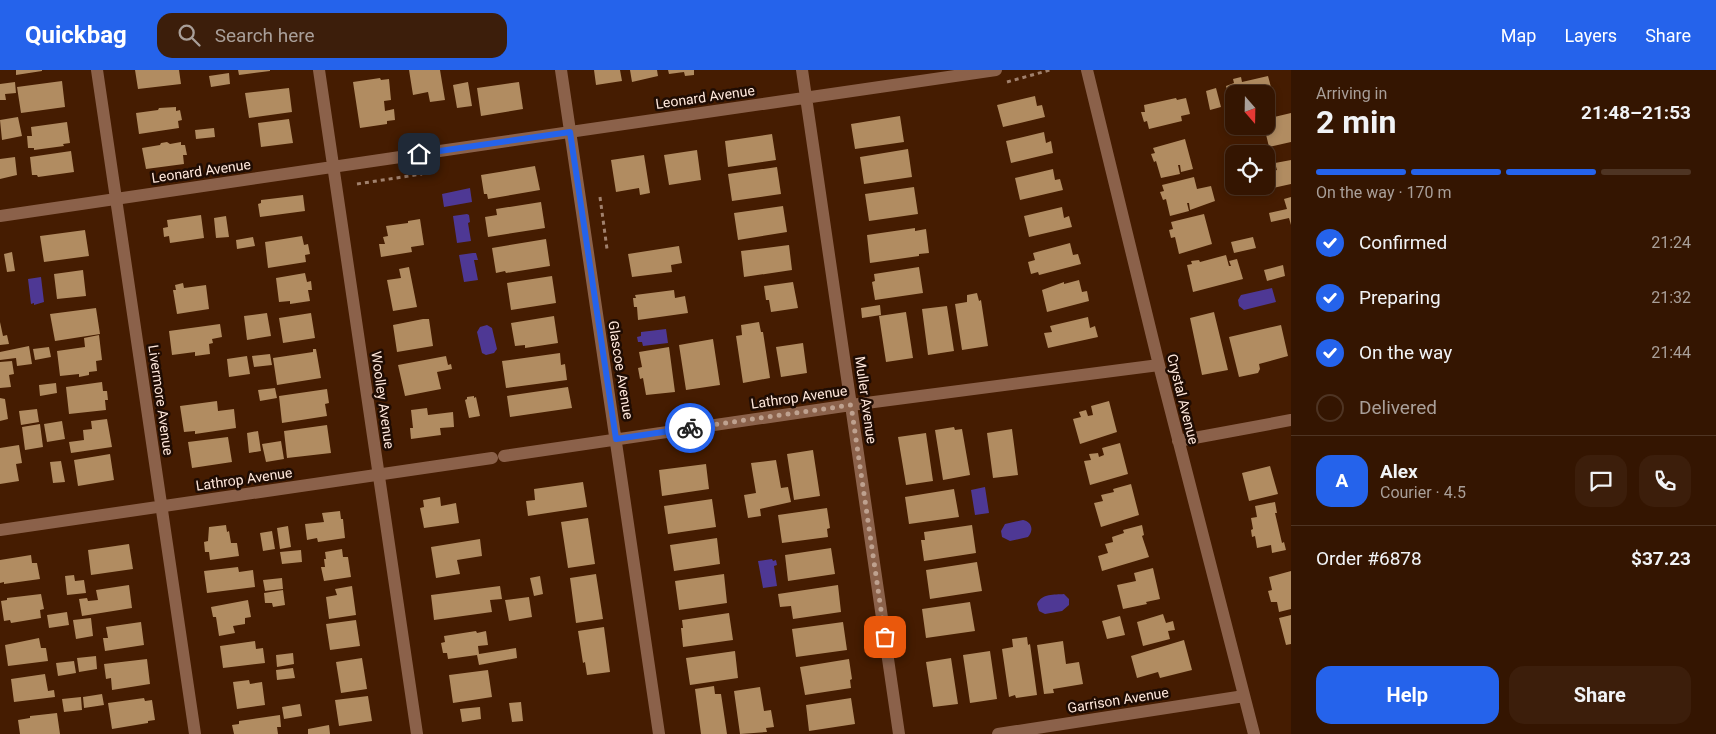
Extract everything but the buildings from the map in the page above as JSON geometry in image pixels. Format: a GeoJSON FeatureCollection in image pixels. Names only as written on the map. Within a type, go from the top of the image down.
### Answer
{"type":"FeatureCollection","features":[{"type":"Feature","properties":{"kind":"street","name":"Livermore Avenue"},"geometry":{"type":"LineString","coordinates":[[97,70],[195,734]]}},
{"type":"Feature","properties":{"kind":"street","name":"Woolley Avenue"},"geometry":{"type":"LineString","coordinates":[[319,70],[417,734]]}},
{"type":"Feature","properties":{"kind":"street","name":"Glascoe Avenue"},"geometry":{"type":"LineString","coordinates":[[561,70],[659,734]]}},
{"type":"Feature","properties":{"kind":"street","name":"Muller Avenue"},"geometry":{"type":"LineString","coordinates":[[802,70],[899,734]]}},
{"type":"Feature","properties":{"kind":"street","name":"Leonard Avenue"},"geometry":{"type":"LineString","coordinates":[[0,216],[996,70]]}},
{"type":"Feature","properties":{"kind":"street","name":"Crystal Avenue"},"geometry":{"type":"LineString","coordinates":[[1087,70],[1178,441],[1254,734]]}},
{"type":"Feature","properties":{"kind":"street","name":"Lathrop Avenue"},"geometry":{"type":"LineString","coordinates":[[0,530],[851,405],[1159,365]]}},
{"type":"Feature","properties":{"kind":"street"},"geometry":{"type":"LineString","coordinates":[[1178,441],[1291,420]]}},
{"type":"Feature","properties":{"kind":"street","name":"Garrison Avenue"},"geometry":{"type":"LineString","coordinates":[[998,734],[1244,696]]}},
{"type":"Feature","properties":{"kind":"path"},"geometry":{"type":"LineString","coordinates":[[357,184],[422,174]]}},
{"type":"Feature","properties":{"kind":"path"},"geometry":{"type":"LineString","coordinates":[[600,197],[607,249]]}},
{"type":"Feature","properties":{"kind":"shaded area"},"geometry":{"type":"Polygon","coordinates":[[[470,188],[472,202],[444,207],[442,194],[470,188]]]}},
{"type":"Feature","properties":{"kind":"shaded area"},"geometry":{"type":"Polygon","coordinates":[[[469,215],[470,222],[468,223],[471,241],[457,243],[453,216],[469,215]]]}},
{"type":"Feature","properties":{"kind":"shaded area"},"geometry":{"type":"Polygon","coordinates":[[[476,253],[478,260],[474,260],[478,280],[464,282],[459,255],[476,253]]]}},
{"type":"Feature","properties":{"kind":"shaded area"},"geometry":{"type":"Polygon","coordinates":[[[41,277],[44,302],[34,305],[34,303],[31,304],[28,279],[41,277]]]}},
{"type":"Feature","properties":{"kind":"shaded area"},"geometry":{"type":"Polygon","coordinates":[[[1272,288],[1276,302],[1244,310],[1239,306],[1238,300],[1241,295],[1272,288]]]}},
{"type":"Feature","properties":{"kind":"shaded area"},"geometry":{"type":"Polygon","coordinates":[[[487,325],[492,328],[497,349],[494,353],[486,355],[482,353],[477,332],[480,327],[487,325]]]}},
{"type":"Feature","properties":{"kind":"shaded area"},"geometry":{"type":"Polygon","coordinates":[[[666,329],[668,343],[643,346],[642,342],[638,342],[637,337],[641,336],[641,332],[666,329]]]}},
{"type":"Feature","properties":{"kind":"shaded area"},"geometry":{"type":"Polygon","coordinates":[[[985,487],[989,513],[975,515],[971,490],[985,487]]]}},
{"type":"Feature","properties":{"kind":"shaded area"},"geometry":{"type":"Polygon","coordinates":[[[1023,520],[1030,524],[1031,527],[1028,537],[1010,541],[1002,537],[1001,531],[1005,524],[1023,520]]]}},
{"type":"Feature","properties":{"kind":"shaded area"},"geometry":{"type":"Polygon","coordinates":[[[772,559],[773,561],[776,560],[777,565],[774,566],[777,586],[763,588],[758,561],[772,559]]]}},
{"type":"Feature","properties":{"kind":"shaded area"},"geometry":{"type":"Polygon","coordinates":[[[1064,594],[1069,599],[1069,605],[1062,611],[1045,614],[1039,611],[1037,604],[1039,600],[1049,595],[1064,594]]]}},
{"type":"Feature","properties":{"kind":"way so far"},"geometry":{"type":"LineString","coordinates":[[690,428],[851,405],[885,637]]}},
{"type":"Feature","properties":{"kind":"route"},"geometry":{"type":"LineString","coordinates":[[419,154],[570,132],[616,439],[690,428]]}}]}
